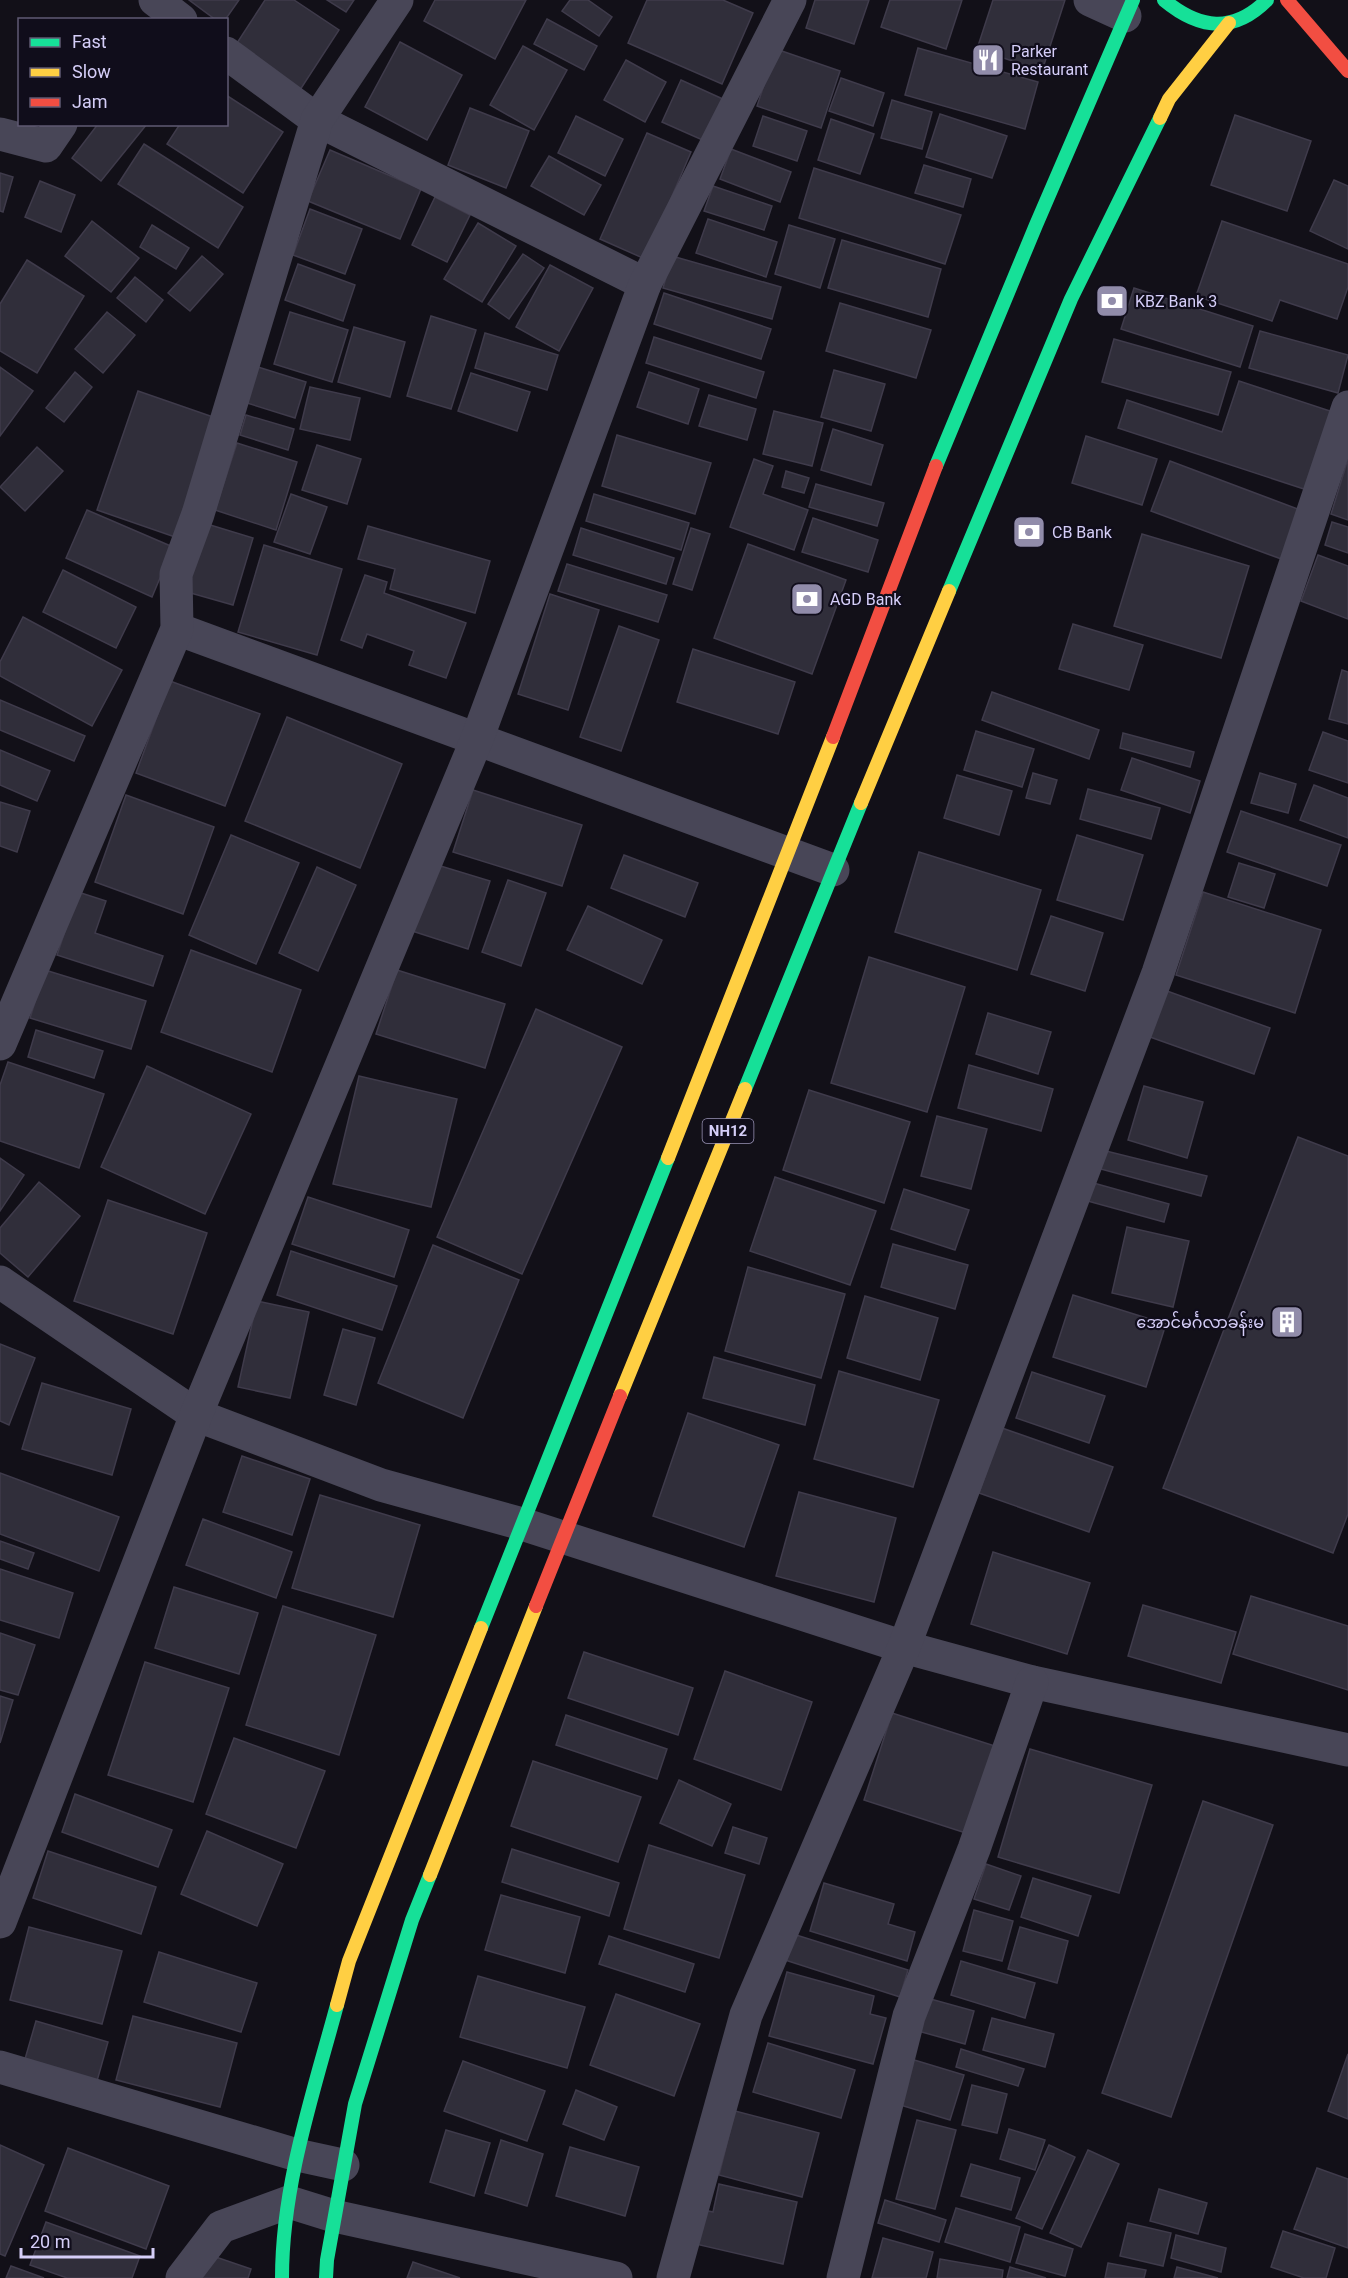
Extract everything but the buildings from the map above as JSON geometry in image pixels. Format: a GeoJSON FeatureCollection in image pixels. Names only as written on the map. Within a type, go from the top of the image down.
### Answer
{"type":"FeatureCollection","features":[{"type":"Feature","properties":{"kind":"main road","name":"NH12"},"geometry":{"type":"LineString","coordinates":[[1164,0],[1181,14],[1204,23],[1229,23],[1254,14],[1267,0]]}},
{"type":"Feature","properties":{"kind":"main road"},"geometry":{"type":"LineString","coordinates":[[1287,0],[1348,71]]}},
{"type":"Feature","properties":{"kind":"main road","name":"NH12"},"geometry":{"type":"LineString","coordinates":[[282,2278],[282,2247],[297,2155],[349,1960],[788,854],[941,454],[1129,8]]}},
{"type":"Feature","properties":{"kind":"main road","name":"NH12"},"geometry":{"type":"LineString","coordinates":[[326,2278],[334,2216],[354,2104],[412,1920],[563,1538],[833,870],[1071,299],[1169,99],[1229,23]]}},
{"type":"Feature","properties":{"kind":"street"},"geometry":{"type":"LineString","coordinates":[[137,18],[149,0]]}},
{"type":"Feature","properties":{"kind":"street"},"geometry":{"type":"LineString","coordinates":[[155,0],[178,18]]}},
{"type":"Feature","properties":{"kind":"street"},"geometry":{"type":"LineString","coordinates":[[0,1044],[177,629],[176,574],[202,502],[317,120],[397,0]]}},
{"type":"Feature","properties":{"kind":"street"},"geometry":{"type":"LineString","coordinates":[[0,1922],[196,1415],[477,739],[645,284],[790,0]]}},
{"type":"Feature","properties":{"kind":"street"},"geometry":{"type":"LineString","coordinates":[[1090,0],[1129,8]]}},
{"type":"Feature","properties":{"kind":"street"},"geometry":{"type":"LineString","coordinates":[[228,54],[317,120],[645,284]]}},
{"type":"Feature","properties":{"kind":"street"},"geometry":{"type":"LineString","coordinates":[[0,134],[46,146],[61,126]]}},
{"type":"Feature","properties":{"kind":"street"},"geometry":{"type":"LineString","coordinates":[[673,2278],[746,2015],[904,1647],[1158,973],[1348,407]]}},
{"type":"Feature","properties":{"kind":"street"},"geometry":{"type":"LineString","coordinates":[[177,629],[833,870]]}},
{"type":"Feature","properties":{"kind":"street"},"geometry":{"type":"LineString","coordinates":[[0,1282],[196,1415],[381,1485],[522,1524],[904,1647],[1032,1682],[1348,1750]]}},
{"type":"Feature","properties":{"kind":"street"},"geometry":{"type":"LineString","coordinates":[[843,2278],[909,2016],[974,1849],[1032,1682]]}},
{"type":"Feature","properties":{"kind":"street"},"geometry":{"type":"LineString","coordinates":[[0,2067],[297,2155],[344,2165]]}},
{"type":"Feature","properties":{"kind":"street"},"geometry":{"type":"LineString","coordinates":[[182,2278],[221,2227],[289,2202],[334,2216],[616,2278]]}},
{"type":"Feature","properties":{"kind":"traffic: fast"},"geometry":{"type":"LineString","coordinates":[[936,466],[1133,0]]}},
{"type":"Feature","properties":{"kind":"traffic: fast"},"geometry":{"type":"LineString","coordinates":[[1164,0],[1190,17],[1216,24],[1229,23],[1241,18],[1267,0]]}},
{"type":"Feature","properties":{"kind":"traffic: fast"},"geometry":{"type":"LineString","coordinates":[[949,591],[1071,299],[1160,118]]}},
{"type":"Feature","properties":{"kind":"traffic: fast"},"geometry":{"type":"LineString","coordinates":[[745,1089],[861,803]]}},
{"type":"Feature","properties":{"kind":"traffic: fast"},"geometry":{"type":"LineString","coordinates":[[481,1628],[668,1158]]}},
{"type":"Feature","properties":{"kind":"traffic: fast"},"geometry":{"type":"LineString","coordinates":[[326,2278],[327,2260],[355,2104],[412,1920],[430,1875]]}},
{"type":"Feature","properties":{"kind":"traffic: fast"},"geometry":{"type":"LineString","coordinates":[[282,2278],[283,2243],[293,2174],[337,2005]]}},
{"type":"Feature","properties":{"kind":"traffic: slow"},"geometry":{"type":"LineString","coordinates":[[1160,118],[1169,99],[1229,23]]}},
{"type":"Feature","properties":{"kind":"traffic: slow"},"geometry":{"type":"LineString","coordinates":[[861,803],[949,591]]}},
{"type":"Feature","properties":{"kind":"traffic: slow"},"geometry":{"type":"LineString","coordinates":[[668,1158],[833,737]]}},
{"type":"Feature","properties":{"kind":"traffic: slow"},"geometry":{"type":"LineString","coordinates":[[620,1396],[745,1089]]}},
{"type":"Feature","properties":{"kind":"traffic: slow"},"geometry":{"type":"LineString","coordinates":[[430,1875],[536,1606]]}},
{"type":"Feature","properties":{"kind":"traffic: slow"},"geometry":{"type":"LineString","coordinates":[[337,2005],[349,1961],[481,1628]]}},
{"type":"Feature","properties":{"kind":"traffic: jam"},"geometry":{"type":"LineString","coordinates":[[1287,0],[1348,71]]}},
{"type":"Feature","properties":{"kind":"traffic: jam"},"geometry":{"type":"LineString","coordinates":[[833,737],[936,466]]}},
{"type":"Feature","properties":{"kind":"traffic: jam"},"geometry":{"type":"LineString","coordinates":[[536,1606],[620,1396]]}},
{"type":"Feature","properties":{"kind":"place","name":"Parker Restaurant"},"geometry":{"type":"Point","coordinates":[988,60]}},
{"type":"Feature","properties":{"kind":"place","name":"KBZ Bank 3"},"geometry":{"type":"Point","coordinates":[1112,301]}},
{"type":"Feature","properties":{"kind":"place","name":"CB Bank"},"geometry":{"type":"Point","coordinates":[1029,532]}},
{"type":"Feature","properties":{"kind":"place","name":"AGD Bank"},"geometry":{"type":"Point","coordinates":[807,599]}},
{"type":"Feature","properties":{"kind":"place","name":"အောင်မင်္ဂလာခန်းမ"},"geometry":{"type":"Point","coordinates":[1287,1322]}}]}
